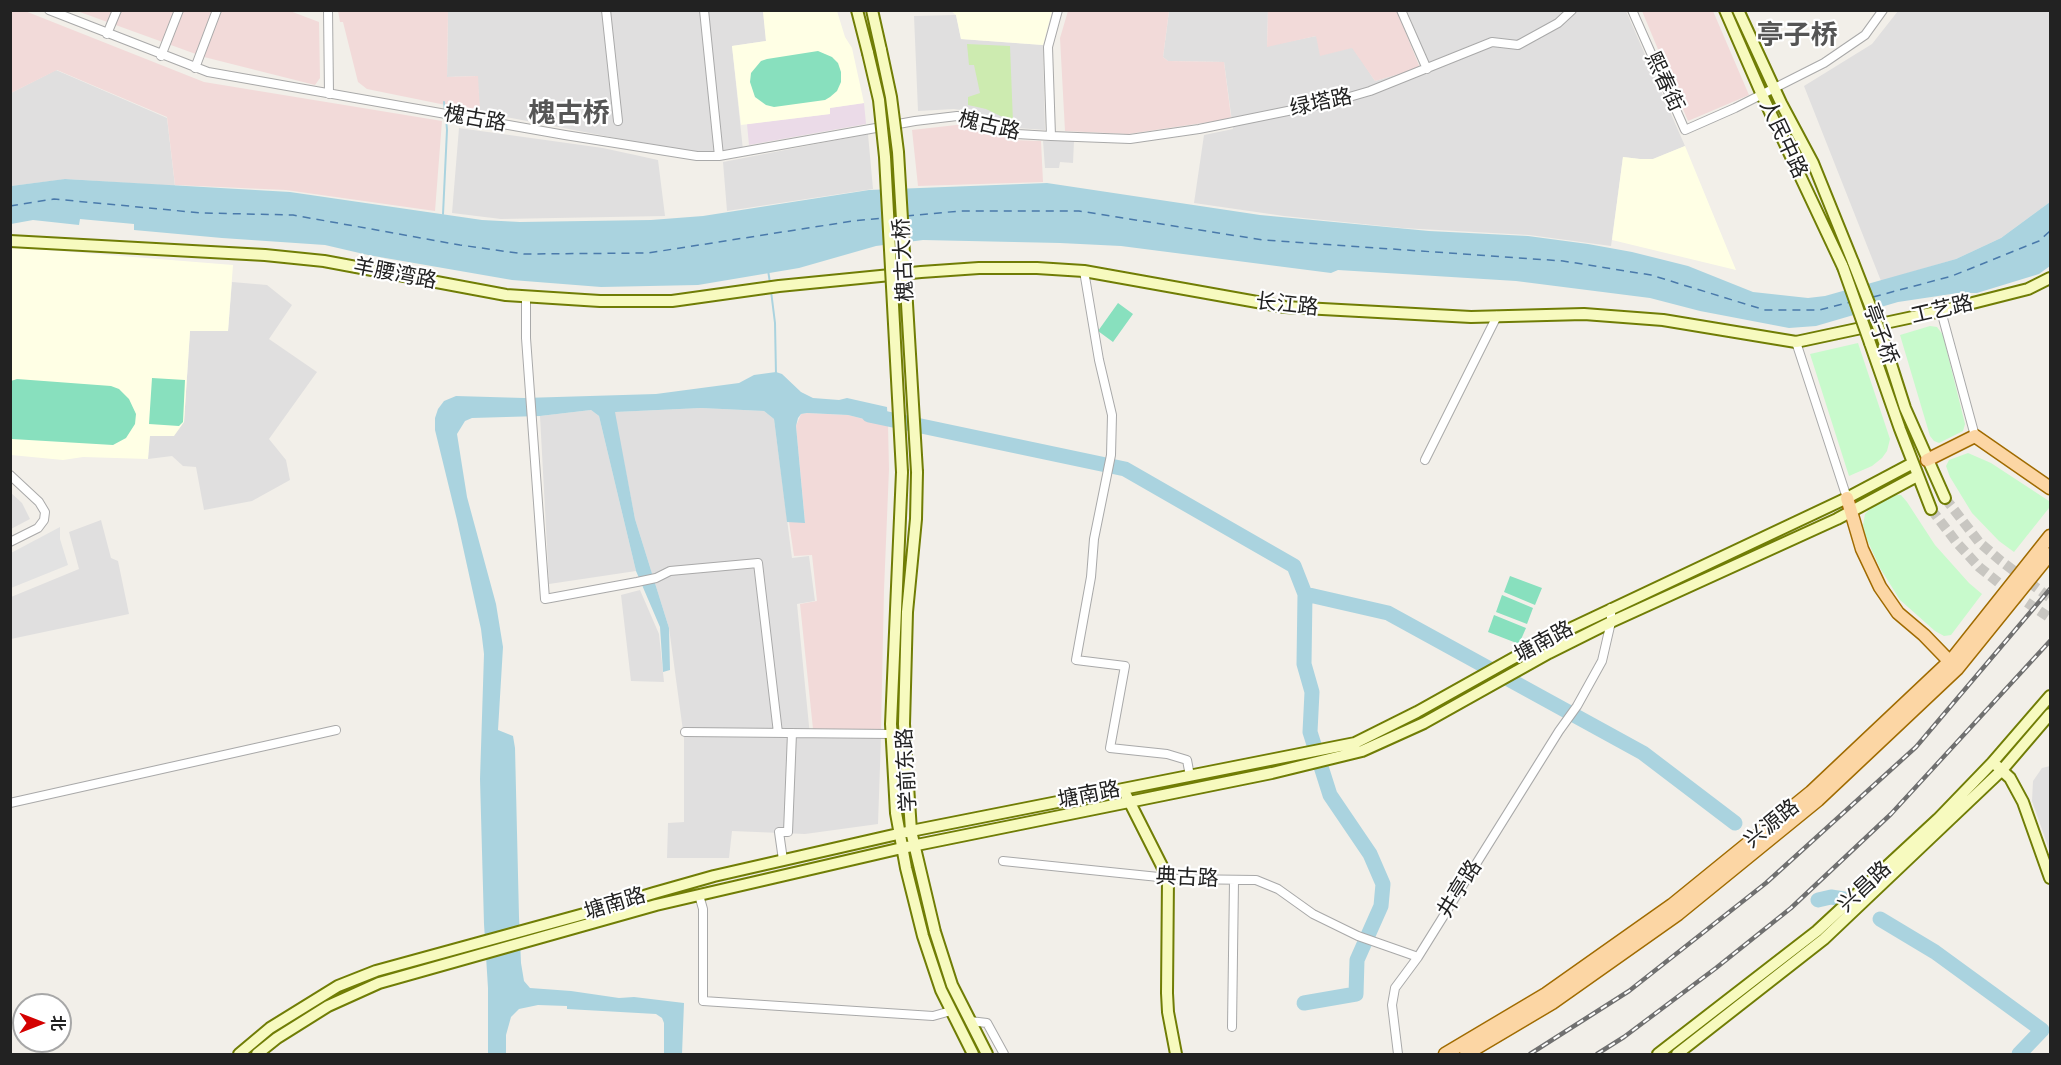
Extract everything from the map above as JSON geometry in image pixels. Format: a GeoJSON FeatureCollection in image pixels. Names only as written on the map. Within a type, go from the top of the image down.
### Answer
{"type":"FeatureCollection","features":[{"type":"Feature","properties":{"kind":"main road","name":"槐古大桥"},"geometry":{"type":"LineString","coordinates":[[857,10],[879,100],[885,157],[902,472]]}},
{"type":"Feature","properties":{"kind":"main road","name":"槐古大桥"},"geometry":{"type":"LineString","coordinates":[[872,10],[891,97],[898,152],[917,472]]}},
{"type":"Feature","properties":{"kind":"main road","name":"人民中路"},"geometry":{"type":"LineString","coordinates":[[1725,10],[1762,95],[1848,264]]}},
{"type":"Feature","properties":{"kind":"main road"},"geometry":{"type":"LineString","coordinates":[[1738,10],[1813,163],[1848,264],[1870,343],[1931,509]]}},
{"type":"Feature","properties":{"kind":"main road","name":"羊腰湾路"},"geometry":{"type":"LineString","coordinates":[[10,241],[265,255],[324,261],[506,295],[600,301],[672,301],[779,286]]}},
{"type":"Feature","properties":{"kind":"main road","name":"亭子桥"},"geometry":{"type":"LineString","coordinates":[[1848,264],[1883,339],[1905,408],[1945,498]]}},
{"type":"Feature","properties":{"kind":"main road","name":"长江路"},"geometry":{"type":"LineString","coordinates":[[779,286],[979,268],[1037,268],[1084,271],[1285,307],[1471,317],[1584,314],[1663,320],[1796,342]]}},
{"type":"Feature","properties":{"kind":"main road","name":"工艺路"},"geometry":{"type":"LineString","coordinates":[[1796,342],[1941,311],[2028,289],[2050,278]]}},
{"type":"Feature","properties":{"kind":"main road"},"geometry":{"type":"LineString","coordinates":[[1927,460],[1976,436],[2050,488]]}},
{"type":"Feature","properties":{"kind":"main road","name":"塘南路"},"geometry":{"type":"LineString","coordinates":[[257,1054],[277,1038],[328,1006],[380,983],[656,905],[902,848],[1290,769],[1346,749],[1518,655],[1611,608],[1846,498],[1913,463]]}},
{"type":"Feature","properties":{"kind":"main road","name":"学前东路"},"geometry":{"type":"LineString","coordinates":[[902,472],[891,734],[899,834],[923,936],[941,990],[973,1054]]}},
{"type":"Feature","properties":{"kind":"main road","name":"学前东路"},"geometry":{"type":"LineString","coordinates":[[917,472],[916,519],[907,612],[904,724],[911,831],[934,932],[952,985],[987,1054]]}},
{"type":"Feature","properties":{"kind":"main road","name":"塘南路"},"geometry":{"type":"LineString","coordinates":[[239,1054],[270,1028],[338,986],[376,971],[654,893],[783,860],[911,831],[1286,757],[1346,749],[1362,751],[1424,723],[1531,663],[1611,622],[1851,511],[1917,476]]}},
{"type":"Feature","properties":{"kind":"main road"},"geometry":{"type":"LineString","coordinates":[[1846,498],[1862,549],[1880,587],[1898,613],[1953,665]]}},
{"type":"Feature","properties":{"kind":"main road","name":"兴源路"},"geometry":{"type":"LineString","coordinates":[[1445,1054],[1546,994],[1671,905],[1811,792],[1953,665],[2050,536]]}},
{"type":"Feature","properties":{"kind":"main road","name":"兴源路"},"geometry":{"type":"LineString","coordinates":[[1466,1054],[1552,1003],[1678,914],[1818,800],[1953,665],[2050,554]]}},
{"type":"Feature","properties":{"kind":"main road","name":"兴昌路"},"geometry":{"type":"LineString","coordinates":[[1658,1054],[1817,931],[1938,819],[1992,763],[2050,696]]}},
{"type":"Feature","properties":{"kind":"main road","name":"兴昌路"},"geometry":{"type":"LineString","coordinates":[[1677,1054],[1824,939],[2002,770],[2050,714]]}},
{"type":"Feature","properties":{"kind":"main road"},"geometry":{"type":"LineString","coordinates":[[1992,763],[2010,778],[2023,802],[2050,878]]}},
{"type":"Feature","properties":{"kind":"main road"},"geometry":{"type":"LineString","coordinates":[[1123,789],[1168,878],[1167,993],[1176,1054]]}},
{"type":"Feature","properties":{"kind":"street","name":"槐古路"},"geometry":{"type":"LineString","coordinates":[[49,10],[161,56],[208,72],[697,156],[718,156],[904,123],[957,116],[973,119],[1017,135],[1051,136]]}},
{"type":"Feature","properties":{"kind":"street"},"geometry":{"type":"LineString","coordinates":[[107,34],[117,10]]}},
{"type":"Feature","properties":{"kind":"street"},"geometry":{"type":"LineString","coordinates":[[161,56],[179,10]]}},
{"type":"Feature","properties":{"kind":"street"},"geometry":{"type":"LineString","coordinates":[[195,68],[217,10]]}},
{"type":"Feature","properties":{"kind":"street"},"geometry":{"type":"LineString","coordinates":[[328,10],[329,94]]}},
{"type":"Feature","properties":{"kind":"street"},"geometry":{"type":"LineString","coordinates":[[606,10],[618,120]]}},
{"type":"Feature","properties":{"kind":"street"},"geometry":{"type":"LineString","coordinates":[[704,10],[718,156]]}},
{"type":"Feature","properties":{"kind":"street"},"geometry":{"type":"LineString","coordinates":[[1051,136],[1048,47],[1058,10]]}},
{"type":"Feature","properties":{"kind":"street"},"geometry":{"type":"LineString","coordinates":[[1401,10],[1427,69]]}},
{"type":"Feature","properties":{"kind":"street","name":"绿塔路"},"geometry":{"type":"LineString","coordinates":[[1051,136],[1130,139],[1199,129],[1332,102],[1370,91],[1492,42],[1518,45],[1558,23],[1572,10]]}},
{"type":"Feature","properties":{"kind":"street","name":"熙春街"},"geometry":{"type":"LineString","coordinates":[[1632,10],[1685,130],[1775,89],[1824,63],[1865,35],[1883,10]]}},
{"type":"Feature","properties":{"kind":"street"},"geometry":{"type":"LineString","coordinates":[[1084,271],[1099,360],[1112,415],[1111,455],[1094,539],[1076,660],[1125,666],[1110,748],[1167,754],[1187,760],[1190,776]]}},
{"type":"Feature","properties":{"kind":"street"},"geometry":{"type":"LineString","coordinates":[[526,296],[545,598],[656,578],[670,571],[758,563],[778,733]]}},
{"type":"Feature","properties":{"kind":"street"},"geometry":{"type":"LineString","coordinates":[[1941,311],[1976,436]]}},
{"type":"Feature","properties":{"kind":"street"},"geometry":{"type":"LineString","coordinates":[[1425,460],[1497,316]]}},
{"type":"Feature","properties":{"kind":"street"},"geometry":{"type":"LineString","coordinates":[[1796,342],[1846,498]]}},
{"type":"Feature","properties":{"kind":"street"},"geometry":{"type":"LineString","coordinates":[[10,475],[39,502],[45,512],[44,520],[38,528],[10,543]]}},
{"type":"Feature","properties":{"kind":"street","name":"井亭路"},"geometry":{"type":"LineString","coordinates":[[1398,1054],[1392,1005],[1395,987],[1418,957],[1559,731],[1577,706],[1602,661],[1611,622],[1611,608]]}},
{"type":"Feature","properties":{"kind":"street"},"geometry":{"type":"LineString","coordinates":[[10,803],[336,730]]}},
{"type":"Feature","properties":{"kind":"street"},"geometry":{"type":"LineString","coordinates":[[685,732],[891,734]]}},
{"type":"Feature","properties":{"kind":"street"},"geometry":{"type":"LineString","coordinates":[[783,860],[779,832],[788,832],[792,733]]}},
{"type":"Feature","properties":{"kind":"street","name":"典古路"},"geometry":{"type":"LineString","coordinates":[[1003,861],[1168,878],[1256,879],[1278,889],[1312,914],[1358,936],[1418,957]]}},
{"type":"Feature","properties":{"kind":"street"},"geometry":{"type":"LineString","coordinates":[[1232,1027],[1233,880]]}},
{"type":"Feature","properties":{"kind":"street"},"geometry":{"type":"LineString","coordinates":[[699,895],[703,909],[703,1001],[933,1016],[951,1011]]}},
{"type":"Feature","properties":{"kind":"street"},"geometry":{"type":"LineString","coordinates":[[970,1021],[987,1023],[1004,1054]]}},
{"type":"Feature","properties":{"kind":"shaded area"},"geometry":{"type":"Polygon","coordinates":[[[11,10],[25,11],[204,82],[442,121],[435,211],[286,190],[175,185],[167,117],[57,70],[11,93],[11,10]]]}},
{"type":"Feature","properties":{"kind":"shaded area"},"geometry":{"type":"Polygon","coordinates":[[[77,11],[290,11],[319,22],[320,78],[315,85],[204,57],[77,11]]]}},
{"type":"Feature","properties":{"kind":"shaded area"},"geometry":{"type":"Polygon","coordinates":[[[338,11],[448,11],[447,77],[478,76],[480,112],[367,89],[358,82],[343,22],[340,22],[338,11]]]}},
{"type":"Feature","properties":{"kind":"shaded area"},"geometry":{"type":"Polygon","coordinates":[[[448,11],[763,11],[766,41],[732,46],[743,150],[699,154],[480,112],[477,76],[447,77],[448,11]]]}},
{"type":"Feature","properties":{"kind":"shaded area"},"geometry":{"type":"Polygon","coordinates":[[[763,11],[837,11],[845,37],[852,48],[864,103],[830,108],[830,114],[741,125],[732,46],[766,41],[763,11]]]}},
{"type":"Feature","properties":{"kind":"shaded area"},"geometry":{"type":"Polygon","coordinates":[[[951,11],[1052,11],[1043,45],[961,39],[956,15],[951,11]]]}},
{"type":"Feature","properties":{"kind":"shaded area"},"geometry":{"type":"Polygon","coordinates":[[[1068,11],[1169,11],[1163,57],[1168,61],[1224,62],[1231,117],[1128,134],[1065,131],[1060,38],[1068,11]]]}},
{"type":"Feature","properties":{"kind":"shaded area"},"geometry":{"type":"Polygon","coordinates":[[[1169,11],[1268,11],[1267,46],[1316,36],[1353,47],[1375,81],[1429,65],[1407,11],[1626,11],[1685,146],[1653,159],[1623,157],[1611,246],[1529,235],[1402,228],[1284,216],[1194,203],[1204,135],[1233,129],[1224,62],[1168,61],[1163,57],[1169,11]]]}},
{"type":"Feature","properties":{"kind":"shaded area"},"geometry":{"type":"Polygon","coordinates":[[[1268,11],[1397,11],[1420,68],[1375,81],[1352,48],[1320,56],[1316,36],[1267,47],[1268,11]]]}},
{"type":"Feature","properties":{"kind":"shaded area"},"geometry":{"type":"Polygon","coordinates":[[[1642,11],[1713,11],[1749,95],[1688,121],[1642,11]]]}},
{"type":"Feature","properties":{"kind":"shaded area"},"geometry":{"type":"Polygon","coordinates":[[[1898,11],[2050,11],[2050,202],[2001,238],[1956,259],[1881,281],[1804,86],[1872,44],[1898,11]]]}},
{"type":"Feature","properties":{"kind":"shaded area"},"geometry":{"type":"Polygon","coordinates":[[[956,15],[961,39],[1043,45],[1045,130],[1018,128],[973,112],[954,109],[918,111],[914,16],[956,15]]]}},
{"type":"Feature","properties":{"kind":"shaded area"},"geometry":{"type":"Polygon","coordinates":[[[56,70],[167,118],[175,186],[67,179],[11,186],[11,93],[56,70]]]}},
{"type":"Feature","properties":{"kind":"shaded area"},"geometry":{"type":"Polygon","coordinates":[[[864,103],[866,124],[749,145],[747,124],[830,114],[829,108],[864,103]]]}},
{"type":"Feature","properties":{"kind":"shaded area"},"geometry":{"type":"Polygon","coordinates":[[[965,124],[1013,140],[1041,141],[1043,182],[918,186],[912,130],[965,124]]]}},
{"type":"Feature","properties":{"kind":"shaded area"},"geometry":{"type":"Polygon","coordinates":[[[459,128],[603,148],[658,160],[665,216],[501,219],[452,213],[459,128]]]}},
{"type":"Feature","properties":{"kind":"shaded area"},"geometry":{"type":"Polygon","coordinates":[[[868,134],[873,189],[727,211],[723,162],[868,134]]]}},
{"type":"Feature","properties":{"kind":"shaded area"},"geometry":{"type":"Polygon","coordinates":[[[1043,141],[1074,141],[1073,163],[1060,162],[1059,168],[1045,168],[1043,141]]]}},
{"type":"Feature","properties":{"kind":"shaded area"},"geometry":{"type":"Polygon","coordinates":[[[1685,146],[1736,270],[1612,240],[1623,157],[1653,159],[1685,146]]]}},
{"type":"Feature","properties":{"kind":"shaded area"},"geometry":{"type":"Polygon","coordinates":[[[10,247],[233,265],[228,331],[190,331],[184,422],[174,436],[150,436],[148,459],[83,457],[63,460],[11,455],[10,247]]]}},
{"type":"Feature","properties":{"kind":"shaded area"},"geometry":{"type":"Polygon","coordinates":[[[232,282],[267,285],[292,305],[269,339],[317,372],[269,439],[286,460],[290,480],[252,501],[204,510],[196,467],[183,466],[172,456],[148,459],[149,436],[184,422],[190,331],[228,331],[232,282]]]}},
{"type":"Feature","properties":{"kind":"shaded area"},"geometry":{"type":"Polygon","coordinates":[[[701,408],[764,411],[774,419],[792,558],[809,556],[815,601],[797,604],[810,736],[881,737],[878,824],[805,834],[732,831],[729,858],[667,858],[668,823],[684,822],[684,738],[669,628],[635,519],[614,412],[701,408]]]}},
{"type":"Feature","properties":{"kind":"shaded area"},"geometry":{"type":"Polygon","coordinates":[[[591,410],[599,416],[636,571],[549,584],[540,416],[591,410]]]}},
{"type":"Feature","properties":{"kind":"shaded area"},"geometry":{"type":"Polygon","coordinates":[[[801,414],[848,415],[888,425],[889,469],[881,730],[813,729],[800,604],[817,601],[812,555],[794,556],[789,522],[805,522],[796,426],[801,414]]]}},
{"type":"Feature","properties":{"kind":"shaded area"},"geometry":{"type":"Polygon","coordinates":[[[10,492],[22,503],[30,519],[11,529],[10,492]]]}},
{"type":"Feature","properties":{"kind":"shaded area"},"geometry":{"type":"Polygon","coordinates":[[[101,520],[111,558],[118,561],[129,614],[11,639],[11,597],[79,569],[69,532],[101,520]]]}},
{"type":"Feature","properties":{"kind":"shaded area"},"geometry":{"type":"Polygon","coordinates":[[[60,527],[60,539],[68,565],[11,588],[11,553],[60,527]]]}},
{"type":"Feature","properties":{"kind":"shaded area"},"geometry":{"type":"Polygon","coordinates":[[[640,590],[659,634],[664,682],[631,681],[621,595],[640,590]]]}},
{"type":"Feature","properties":{"kind":"shaded area"},"geometry":{"type":"Polygon","coordinates":[[[2050,766],[2050,852],[2032,801],[2033,781],[2042,768],[2050,766]]]}},
{"type":"Feature","properties":{"kind":"green space"},"geometry":{"type":"Polygon","coordinates":[[[967,44],[1010,46],[1013,122],[986,109],[968,105],[968,97],[980,93],[974,65],[969,65],[967,44]]]}},
{"type":"Feature","properties":{"kind":"green space"},"geometry":{"type":"Polygon","coordinates":[[[818,51],[832,57],[838,63],[841,72],[841,82],[837,91],[830,97],[825,100],[774,107],[766,105],[755,97],[750,82],[751,73],[761,61],[818,51]]]}},
{"type":"Feature","properties":{"kind":"green space"},"geometry":{"type":"Polygon","coordinates":[[[1118,303],[1133,314],[1113,342],[1098,331],[1118,303]]]}},
{"type":"Feature","properties":{"kind":"green space"},"geometry":{"type":"Polygon","coordinates":[[[1930,326],[1937,327],[1943,335],[1965,424],[1963,431],[1939,443],[1930,436],[1900,335],[1930,326]]]}},
{"type":"Feature","properties":{"kind":"green space"},"geometry":{"type":"Polygon","coordinates":[[[1858,343],[1890,439],[1887,451],[1882,458],[1872,466],[1849,476],[1810,354],[1858,343]]]}},
{"type":"Feature","properties":{"kind":"green space"},"geometry":{"type":"Polygon","coordinates":[[[152,378],[185,380],[183,422],[179,426],[149,424],[152,378]]]}},
{"type":"Feature","properties":{"kind":"green space"},"geometry":{"type":"Polygon","coordinates":[[[17,379],[111,386],[119,389],[129,399],[136,414],[135,424],[126,438],[113,445],[12,439],[10,438],[11,381],[17,379]]]}},
{"type":"Feature","properties":{"kind":"green space"},"geometry":{"type":"Polygon","coordinates":[[[1968,453],[1991,463],[2049,501],[2049,508],[2014,552],[1999,541],[1972,513],[1950,477],[1946,466],[1949,460],[1968,453]]]}},
{"type":"Feature","properties":{"kind":"green space"},"geometry":{"type":"Polygon","coordinates":[[[1896,495],[1901,495],[1935,545],[1982,594],[1951,635],[1944,636],[1935,631],[1900,600],[1880,568],[1865,535],[1863,525],[1865,514],[1872,507],[1896,495]]]}},
{"type":"Feature","properties":{"kind":"green space"},"geometry":{"type":"Polygon","coordinates":[[[1510,576],[1542,588],[1535,605],[1504,592],[1510,576]]]}},
{"type":"Feature","properties":{"kind":"green space"},"geometry":{"type":"Polygon","coordinates":[[[1502,595],[1533,608],[1527,624],[1496,612],[1502,595]]]}},
{"type":"Feature","properties":{"kind":"green space"},"geometry":{"type":"Polygon","coordinates":[[[1494,615],[1526,628],[1519,644],[1488,632],[1494,615]]]}},
{"type":"Feature","properties":{"kind":"water"},"geometry":{"type":"Polygon","coordinates":[[[65,179],[290,192],[482,220],[520,222],[651,220],[703,216],[869,190],[1047,183],[1260,215],[1429,231],[1528,236],[1588,244],[1688,266],[1753,292],[1808,298],[1825,296],[1956,259],[2001,238],[2050,202],[2050,266],[2039,274],[1977,293],[1958,293],[1898,302],[1816,326],[1789,328],[1700,311],[1650,298],[1516,281],[1338,270],[1331,273],[1121,246],[1060,243],[923,240],[876,246],[799,268],[698,285],[601,287],[512,280],[368,255],[325,245],[134,230],[134,224],[80,219],[79,225],[33,220],[11,224],[11,186],[65,179]]]}},
{"type":"Feature","properties":{"kind":"water"},"geometry":{"type":"Polygon","coordinates":[[[776,372],[782,374],[801,392],[813,398],[839,400],[847,398],[887,407],[888,425],[848,415],[807,413],[801,414],[798,418],[796,426],[805,523],[787,522],[774,419],[764,411],[701,408],[615,412],[635,519],[669,628],[670,670],[663,672],[660,627],[636,571],[599,416],[591,410],[540,416],[472,418],[465,421],[457,434],[467,497],[496,604],[503,647],[498,730],[513,736],[515,748],[519,917],[524,981],[530,988],[684,1003],[682,1054],[664,1054],[664,1023],[662,1018],[656,1014],[538,1005],[519,1009],[511,1017],[506,1035],[506,1054],[488,1054],[488,988],[480,779],[484,654],[481,629],[435,430],[438,409],[444,401],[456,396],[524,398],[656,394],[739,383],[754,375],[776,372]]]}},
{"type":"Feature","properties":{"kind":"waterway"},"geometry":{"type":"LineString","coordinates":[[444,102],[445,111]]}},
{"type":"Feature","properties":{"kind":"waterway"},"geometry":{"type":"LineString","coordinates":[[443,214],[446,117]]}},
{"type":"Feature","properties":{"kind":"waterway"},"geometry":{"type":"LineString","coordinates":[[768,270],[770,283]]}},
{"type":"Feature","properties":{"kind":"waterway"},"geometry":{"type":"LineString","coordinates":[[771,291],[775,323],[776,375]]}},
{"type":"Feature","properties":{"kind":"waterway"},"geometry":{"type":"LineString","coordinates":[[869,415],[1125,469],[1294,566],[1305,594],[1388,613],[1643,753],[1735,823]]}},
{"type":"Feature","properties":{"kind":"waterway"},"geometry":{"type":"LineString","coordinates":[[1304,1003],[1356,994],[1357,960],[1381,906],[1383,884],[1370,854],[1330,795],[1310,732],[1312,692],[1304,664],[1305,594]]}},
{"type":"Feature","properties":{"kind":"waterway"},"geometry":{"type":"LineString","coordinates":[[1818,900],[1831,897],[1844,899]]}},
{"type":"Feature","properties":{"kind":"waterway"},"geometry":{"type":"LineString","coordinates":[[1880,919],[1935,952],[2042,1030],[2019,1054]]}},
{"type":"Feature","properties":{"kind":"ferry route"},"geometry":{"type":"LineString","coordinates":[[10,206],[54,199],[202,213],[293,215],[524,254],[648,253],[883,218]]}},
{"type":"Feature","properties":{"kind":"ferry route"},"geometry":{"type":"LineString","coordinates":[[906,216],[960,211],[1079,211],[1263,240],[1563,261],[1651,275],[1765,310],[1819,310],[1851,302]]}},
{"type":"Feature","properties":{"kind":"ferry route"},"geometry":{"type":"LineString","coordinates":[[1873,297],[1952,276],[2039,241],[2050,231]]}},
{"type":"Feature","properties":{"kind":"tunnel"},"geometry":{"type":"LineString","coordinates":[[1945,498],[1979,542],[2050,598]]}},
{"type":"Feature","properties":{"kind":"tunnel"},"geometry":{"type":"LineString","coordinates":[[1931,509],[1979,567],[2050,618]]}},
{"type":"Feature","properties":{"kind":"railway"},"geometry":{"type":"LineString","coordinates":[[1530,1054],[1629,991],[1766,883],[1916,747],[2050,589]]}},
{"type":"Feature","properties":{"kind":"railway"},"geometry":{"type":"LineString","coordinates":[[1597,1054],[1624,1037],[1716,968],[1791,908],[1891,814],[2050,641]]}},
{"type":"Feature","properties":{"kind":"district","name":"亭子桥"},"geometry":{"type":"Point","coordinates":[1797,36]}},
{"type":"Feature","properties":{"kind":"district","name":"槐古桥"},"geometry":{"type":"Point","coordinates":[569,114]}}]}
